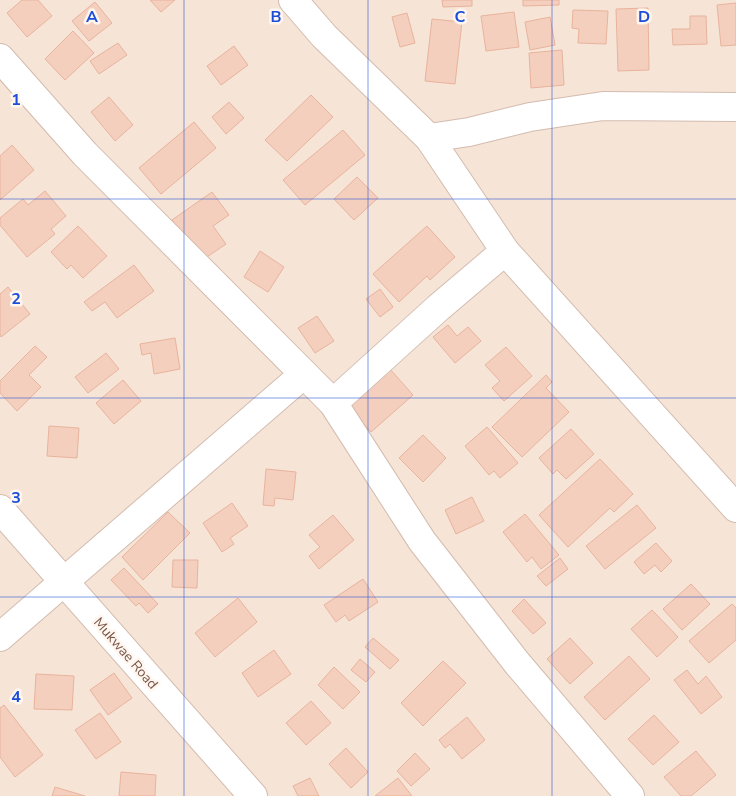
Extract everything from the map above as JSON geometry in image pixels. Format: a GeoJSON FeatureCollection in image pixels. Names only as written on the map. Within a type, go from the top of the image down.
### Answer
{"type":"FeatureCollection","features":[{"type":"Feature","properties":{"kind":"street"},"geometry":{"type":"LineString","coordinates":[[293,0],[324,36],[429,138],[505,251],[736,508]]}},
{"type":"Feature","properties":{"kind":"street"},"geometry":{"type":"LineString","coordinates":[[322,0],[324,36]]}},
{"type":"Feature","properties":{"kind":"street"},"geometry":{"type":"LineString","coordinates":[[0,58],[85,154],[333,403],[422,541],[517,663],[630,796]]}},
{"type":"Feature","properties":{"kind":"street"},"geometry":{"type":"LineString","coordinates":[[429,138],[469,132],[530,116],[603,106],[736,107]]}},
{"type":"Feature","properties":{"kind":"street"},"geometry":{"type":"LineString","coordinates":[[333,403],[415,328],[505,251]]}},
{"type":"Feature","properties":{"kind":"street"},"geometry":{"type":"LineString","coordinates":[[0,637],[304,374]]}},
{"type":"Feature","properties":{"kind":"street","name":"Mukwae Road"},"geometry":{"type":"LineString","coordinates":[[0,509],[250,795]]}},
{"type":"Feature","properties":{"kind":"shaded area"},"geometry":{"type":"Polygon","coordinates":[[[0,0],[736,0],[736,796],[0,796],[0,0]]]}},
{"type":"Feature","properties":{"kind":"building"},"geometry":{"type":"Polygon","coordinates":[[[22,0],[38,0],[52,16],[27,37],[7,13],[22,0]]]}},
{"type":"Feature","properties":{"kind":"building"},"geometry":{"type":"Polygon","coordinates":[[[150,0],[175,0],[161,12],[150,0]]]}},
{"type":"Feature","properties":{"kind":"building"},"geometry":{"type":"Polygon","coordinates":[[[442,0],[472,0],[472,6],[443,7],[442,0]]]}},
{"type":"Feature","properties":{"kind":"building"},"geometry":{"type":"Polygon","coordinates":[[[523,0],[559,0],[559,5],[523,6],[523,0]]]}},
{"type":"Feature","properties":{"kind":"building"},"geometry":{"type":"Polygon","coordinates":[[[95,2],[112,23],[89,41],[72,21],[95,2]]]}},
{"type":"Feature","properties":{"kind":"building"},"geometry":{"type":"Polygon","coordinates":[[[736,3],[736,45],[721,46],[717,5],[736,3]]]}},
{"type":"Feature","properties":{"kind":"building"},"geometry":{"type":"Polygon","coordinates":[[[648,8],[649,70],[618,71],[616,9],[648,8]]]}},
{"type":"Feature","properties":{"kind":"building"},"geometry":{"type":"Polygon","coordinates":[[[573,10],[608,11],[606,44],[578,43],[579,29],[572,28],[573,10]]]}},
{"type":"Feature","properties":{"kind":"building"},"geometry":{"type":"Polygon","coordinates":[[[514,12],[519,47],[486,51],[481,16],[514,12]]]}},
{"type":"Feature","properties":{"kind":"building"},"geometry":{"type":"Polygon","coordinates":[[[407,13],[415,43],[400,47],[392,17],[407,13]]]}},
{"type":"Feature","properties":{"kind":"building"},"geometry":{"type":"Polygon","coordinates":[[[690,16],[706,16],[707,44],[673,45],[672,29],[690,29],[690,16]]]}},
{"type":"Feature","properties":{"kind":"building"},"geometry":{"type":"Polygon","coordinates":[[[550,17],[555,45],[530,50],[525,22],[550,17]]]}},
{"type":"Feature","properties":{"kind":"building"},"geometry":{"type":"Polygon","coordinates":[[[432,19],[462,22],[455,84],[425,81],[432,19]]]}},
{"type":"Feature","properties":{"kind":"building"},"geometry":{"type":"Polygon","coordinates":[[[73,31],[94,53],[65,80],[45,59],[73,31]]]}},
{"type":"Feature","properties":{"kind":"building"},"geometry":{"type":"Polygon","coordinates":[[[118,43],[127,55],[99,74],[90,61],[118,43]]]}},
{"type":"Feature","properties":{"kind":"building"},"geometry":{"type":"Polygon","coordinates":[[[234,46],[248,65],[221,85],[207,66],[234,46]]]}},
{"type":"Feature","properties":{"kind":"building"},"geometry":{"type":"Polygon","coordinates":[[[562,50],[564,85],[531,88],[529,53],[562,50]]]}},
{"type":"Feature","properties":{"kind":"building"},"geometry":{"type":"Polygon","coordinates":[[[311,95],[333,117],[287,161],[265,140],[311,95]]]}},
{"type":"Feature","properties":{"kind":"building"},"geometry":{"type":"Polygon","coordinates":[[[109,97],[133,125],[115,141],[91,112],[109,97]]]}},
{"type":"Feature","properties":{"kind":"building"},"geometry":{"type":"Polygon","coordinates":[[[229,102],[244,118],[226,134],[212,117],[229,102]]]}},
{"type":"Feature","properties":{"kind":"building"},"geometry":{"type":"Polygon","coordinates":[[[194,122],[216,148],[161,194],[139,168],[194,122]]]}},
{"type":"Feature","properties":{"kind":"building"},"geometry":{"type":"Polygon","coordinates":[[[343,130],[365,155],[305,205],[283,180],[343,130]]]}},
{"type":"Feature","properties":{"kind":"building"},"geometry":{"type":"Polygon","coordinates":[[[12,145],[34,170],[0,200],[0,156],[12,145]]]}},
{"type":"Feature","properties":{"kind":"building"},"geometry":{"type":"Polygon","coordinates":[[[357,177],[378,198],[354,220],[334,199],[357,177]]]}},
{"type":"Feature","properties":{"kind":"building"},"geometry":{"type":"Polygon","coordinates":[[[45,191],[66,216],[51,229],[55,234],[27,257],[0,225],[0,218],[23,199],[28,205],[45,191]]]}},
{"type":"Feature","properties":{"kind":"building"},"geometry":{"type":"Polygon","coordinates":[[[212,192],[229,215],[213,226],[226,244],[201,261],[172,220],[212,192]]]}},
{"type":"Feature","properties":{"kind":"building"},"geometry":{"type":"Polygon","coordinates":[[[78,226],[107,256],[83,278],[71,265],[67,269],[51,252],[78,226]]]}},
{"type":"Feature","properties":{"kind":"building"},"geometry":{"type":"Polygon","coordinates":[[[427,226],[455,257],[430,280],[427,276],[399,302],[373,274],[427,226]]]}},
{"type":"Feature","properties":{"kind":"building"},"geometry":{"type":"Polygon","coordinates":[[[260,251],[284,267],[268,292],[244,277],[260,251]]]}},
{"type":"Feature","properties":{"kind":"building"},"geometry":{"type":"Polygon","coordinates":[[[134,265],[154,291],[117,318],[105,302],[92,311],[84,302],[134,265]]]}},
{"type":"Feature","properties":{"kind":"building"},"geometry":{"type":"Polygon","coordinates":[[[8,287],[30,314],[1,337],[0,294],[8,287]]]}},
{"type":"Feature","properties":{"kind":"building"},"geometry":{"type":"Polygon","coordinates":[[[380,289],[393,307],[380,317],[366,299],[380,289]]]}},
{"type":"Feature","properties":{"kind":"building"},"geometry":{"type":"Polygon","coordinates":[[[317,316],[334,341],[315,353],[298,328],[317,316]]]}},
{"type":"Feature","properties":{"kind":"building"},"geometry":{"type":"Polygon","coordinates":[[[448,325],[457,336],[468,327],[481,341],[455,363],[433,337],[448,325]]]}},
{"type":"Feature","properties":{"kind":"building"},"geometry":{"type":"Polygon","coordinates":[[[175,338],[180,369],[154,374],[151,353],[142,355],[140,344],[175,338]]]}},
{"type":"Feature","properties":{"kind":"building"},"geometry":{"type":"Polygon","coordinates":[[[35,346],[47,357],[29,375],[41,387],[17,411],[0,393],[0,381],[35,346]]]}},
{"type":"Feature","properties":{"kind":"building"},"geometry":{"type":"Polygon","coordinates":[[[506,347],[532,376],[504,401],[492,388],[500,381],[485,365],[506,347]]]}},
{"type":"Feature","properties":{"kind":"building"},"geometry":{"type":"Polygon","coordinates":[[[106,353],[119,369],[88,393],[75,377],[106,353]]]}},
{"type":"Feature","properties":{"kind":"building"},"geometry":{"type":"Polygon","coordinates":[[[389,368],[413,395],[371,432],[347,405],[389,368]]]}},
{"type":"Feature","properties":{"kind":"building"},"geometry":{"type":"Polygon","coordinates":[[[546,375],[552,382],[546,388],[569,412],[522,457],[492,427],[546,375]]]}},
{"type":"Feature","properties":{"kind":"building"},"geometry":{"type":"Polygon","coordinates":[[[123,380],[141,401],[114,424],[96,403],[123,380]]]}},
{"type":"Feature","properties":{"kind":"building"},"geometry":{"type":"Polygon","coordinates":[[[49,426],[79,428],[77,458],[47,456],[49,426]]]}},
{"type":"Feature","properties":{"kind":"building"},"geometry":{"type":"Polygon","coordinates":[[[487,427],[518,463],[500,478],[494,471],[489,475],[465,446],[487,427]]]}},
{"type":"Feature","properties":{"kind":"building"},"geometry":{"type":"Polygon","coordinates":[[[571,429],[594,454],[566,479],[557,470],[553,474],[539,458],[571,429]]]}},
{"type":"Feature","properties":{"kind":"building"},"geometry":{"type":"Polygon","coordinates":[[[423,435],[446,458],[423,482],[399,458],[423,435]]]}},
{"type":"Feature","properties":{"kind":"building"},"geometry":{"type":"Polygon","coordinates":[[[600,459],[633,494],[614,512],[610,508],[568,547],[539,515],[600,459]]]}},
{"type":"Feature","properties":{"kind":"building"},"geometry":{"type":"Polygon","coordinates":[[[266,469],[296,472],[293,500],[275,498],[274,506],[263,505],[266,469]]]}},
{"type":"Feature","properties":{"kind":"building"},"geometry":{"type":"Polygon","coordinates":[[[472,497],[484,521],[456,534],[445,510],[472,497]]]}},
{"type":"Feature","properties":{"kind":"building"},"geometry":{"type":"Polygon","coordinates":[[[232,503],[248,526],[230,538],[234,544],[222,552],[203,523],[232,503]]]}},
{"type":"Feature","properties":{"kind":"building"},"geometry":{"type":"Polygon","coordinates":[[[637,505],[656,528],[605,569],[586,546],[637,505]]]}},
{"type":"Feature","properties":{"kind":"building"},"geometry":{"type":"Polygon","coordinates":[[[168,512],[190,533],[143,580],[122,557],[168,512]]]}},
{"type":"Feature","properties":{"kind":"building"},"geometry":{"type":"Polygon","coordinates":[[[525,514],[559,555],[541,569],[532,557],[527,562],[503,532],[525,514]]]}},
{"type":"Feature","properties":{"kind":"building"},"geometry":{"type":"Polygon","coordinates":[[[333,515],[354,540],[319,569],[309,556],[320,547],[309,535],[333,515]]]}},
{"type":"Feature","properties":{"kind":"building"},"geometry":{"type":"Polygon","coordinates":[[[656,543],[672,561],[661,572],[655,565],[644,574],[634,562],[656,543]]]}},
{"type":"Feature","properties":{"kind":"building"},"geometry":{"type":"Polygon","coordinates":[[[560,558],[568,569],[546,586],[537,576],[560,558]]]}},
{"type":"Feature","properties":{"kind":"building"},"geometry":{"type":"Polygon","coordinates":[[[173,560],[198,560],[197,588],[172,587],[173,560]]]}},
{"type":"Feature","properties":{"kind":"building"},"geometry":{"type":"Polygon","coordinates":[[[124,568],[158,604],[148,613],[139,603],[136,606],[111,580],[124,568]]]}},
{"type":"Feature","properties":{"kind":"building"},"geometry":{"type":"Polygon","coordinates":[[[363,579],[378,602],[349,621],[345,615],[336,622],[324,605],[363,579]]]}},
{"type":"Feature","properties":{"kind":"building"},"geometry":{"type":"Polygon","coordinates":[[[691,584],[710,604],[682,630],[663,609],[691,584]]]}},
{"type":"Feature","properties":{"kind":"building"},"geometry":{"type":"Polygon","coordinates":[[[238,598],[257,622],[215,657],[195,633],[238,598]]]}},
{"type":"Feature","properties":{"kind":"building"},"geometry":{"type":"Polygon","coordinates":[[[524,599],[546,623],[533,634],[512,611],[524,599]]]}},
{"type":"Feature","properties":{"kind":"building"},"geometry":{"type":"Polygon","coordinates":[[[732,604],[736,608],[736,640],[709,663],[689,641],[732,604]]]}},
{"type":"Feature","properties":{"kind":"building"},"geometry":{"type":"Polygon","coordinates":[[[652,610],[678,637],[657,657],[631,629],[652,610]]]}},
{"type":"Feature","properties":{"kind":"building"},"geometry":{"type":"Polygon","coordinates":[[[373,638],[399,660],[390,669],[365,647],[373,638]]]}},
{"type":"Feature","properties":{"kind":"building"},"geometry":{"type":"Polygon","coordinates":[[[570,638],[593,663],[570,684],[547,659],[570,638]]]}},
{"type":"Feature","properties":{"kind":"building"},"geometry":{"type":"Polygon","coordinates":[[[274,650],[291,674],[258,697],[242,673],[274,650]]]}},
{"type":"Feature","properties":{"kind":"building"},"geometry":{"type":"Polygon","coordinates":[[[629,656],[650,679],[605,720],[584,697],[629,656]]]}},
{"type":"Feature","properties":{"kind":"building"},"geometry":{"type":"Polygon","coordinates":[[[360,659],[375,672],[366,682],[351,670],[360,659]]]}},
{"type":"Feature","properties":{"kind":"building"},"geometry":{"type":"Polygon","coordinates":[[[443,661],[466,683],[423,726],[401,703],[443,661]]]}},
{"type":"Feature","properties":{"kind":"building"},"geometry":{"type":"Polygon","coordinates":[[[334,667],[360,692],[343,709],[318,685],[334,667]]]}},
{"type":"Feature","properties":{"kind":"building"},"geometry":{"type":"Polygon","coordinates":[[[687,670],[698,684],[706,676],[722,697],[701,714],[674,680],[687,670]]]}},
{"type":"Feature","properties":{"kind":"building"},"geometry":{"type":"Polygon","coordinates":[[[114,673],[132,698],[108,715],[90,690],[114,673]]]}},
{"type":"Feature","properties":{"kind":"building"},"geometry":{"type":"Polygon","coordinates":[[[36,674],[74,676],[72,710],[34,709],[36,674]]]}},
{"type":"Feature","properties":{"kind":"building"},"geometry":{"type":"Polygon","coordinates":[[[311,701],[331,723],[306,745],[286,723],[311,701]]]}},
{"type":"Feature","properties":{"kind":"building"},"geometry":{"type":"Polygon","coordinates":[[[4,705],[43,755],[15,777],[0,757],[0,708],[4,705]]]}},
{"type":"Feature","properties":{"kind":"building"},"geometry":{"type":"Polygon","coordinates":[[[100,713],[121,742],[96,759],[75,730],[100,713]]]}},
{"type":"Feature","properties":{"kind":"building"},"geometry":{"type":"Polygon","coordinates":[[[654,715],[679,742],[653,765],[628,739],[654,715]]]}},
{"type":"Feature","properties":{"kind":"building"},"geometry":{"type":"Polygon","coordinates":[[[467,717],[485,740],[462,759],[450,744],[445,748],[439,740],[467,717]]]}},
{"type":"Feature","properties":{"kind":"building"},"geometry":{"type":"Polygon","coordinates":[[[346,748],[368,772],[351,788],[329,764],[346,748]]]}},
{"type":"Feature","properties":{"kind":"building"},"geometry":{"type":"Polygon","coordinates":[[[696,751],[716,775],[691,796],[681,796],[664,777],[696,751]]]}},
{"type":"Feature","properties":{"kind":"building"},"geometry":{"type":"Polygon","coordinates":[[[415,753],[430,769],[411,786],[397,771],[415,753]]]}},
{"type":"Feature","properties":{"kind":"building"},"geometry":{"type":"Polygon","coordinates":[[[121,772],[156,775],[155,796],[119,796],[121,772]]]}},
{"type":"Feature","properties":{"kind":"building"},"geometry":{"type":"Polygon","coordinates":[[[310,778],[319,796],[298,796],[293,786],[310,778]]]}},
{"type":"Feature","properties":{"kind":"building"},"geometry":{"type":"Polygon","coordinates":[[[398,778],[412,796],[375,796],[398,778]]]}},
{"type":"Feature","properties":{"kind":"building"},"geometry":{"type":"Polygon","coordinates":[[[55,787],[85,796],[52,796],[55,787]]]}}]}
